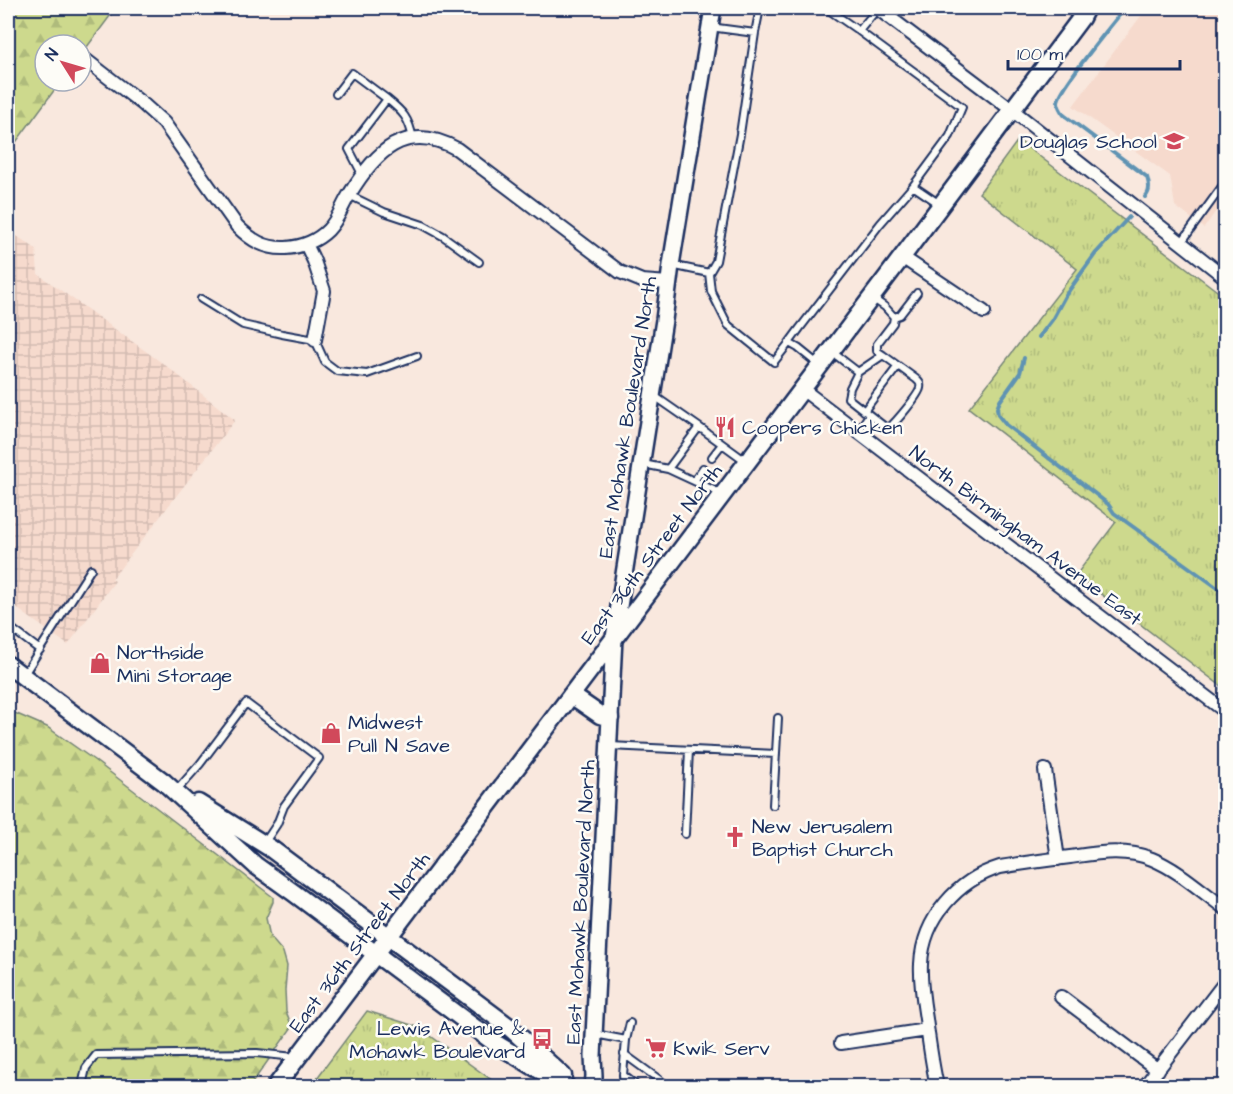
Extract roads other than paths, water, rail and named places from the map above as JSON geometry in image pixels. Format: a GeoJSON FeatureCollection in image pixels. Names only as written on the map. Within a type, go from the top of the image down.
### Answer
{"type":"FeatureCollection","features":[{"type":"Feature","properties":{"kind":"main road","name":"East 36th Street North"},"geometry":{"type":"LineString","coordinates":[[276,1086],[1086,11]]}},
{"type":"Feature","properties":{"kind":"main road"},"geometry":{"type":"LineString","coordinates":[[8,665],[170,786],[264,844],[508,1026],[575,1086]]}},
{"type":"Feature","properties":{"kind":"main road"},"geometry":{"type":"LineString","coordinates":[[571,695],[600,715],[610,718]]}},
{"type":"Feature","properties":{"kind":"main road"},"geometry":{"type":"LineString","coordinates":[[170,786],[255,865],[495,1043],[566,1086]]}},
{"type":"Feature","properties":{"kind":"street","name":"East Mohawk Boulevard North"},"geometry":{"type":"LineString","coordinates":[[593,1086],[614,638],[713,8]]}},
{"type":"Feature","properties":{"kind":"street"},"geometry":{"type":"LineString","coordinates":[[878,8],[1181,243],[1223,271]]}},
{"type":"Feature","properties":{"kind":"street"},"geometry":{"type":"LineString","coordinates":[[93,66],[164,123],[237,226],[247,236],[268,247],[289,248],[306,244],[326,232],[374,159],[385,149],[397,143],[423,138],[445,143],[457,149],[626,275],[642,281],[668,284]]}},
{"type":"Feature","properties":{"kind":"street"},"geometry":{"type":"LineString","coordinates":[[306,244],[324,291],[315,340]]}},
{"type":"Feature","properties":{"kind":"street"},"geometry":{"type":"LineString","coordinates":[[902,257],[984,312]]}},
{"type":"Feature","properties":{"kind":"street","name":"North Birmingham Avenue East"},"geometry":{"type":"LineString","coordinates":[[802,389],[1226,712]]}},
{"type":"Feature","properties":{"kind":"street"},"geometry":{"type":"LineString","coordinates":[[1045,770],[1058,858]]}},
{"type":"Feature","properties":{"kind":"street"},"geometry":{"type":"LineString","coordinates":[[937,1086],[927,1030],[921,961],[928,932],[937,914],[967,882],[1000,867],[1058,858],[1122,852],[1144,857],[1172,869],[1226,909]]}},
{"type":"Feature","properties":{"kind":"street"},"geometry":{"type":"LineString","coordinates":[[1145,1086],[1226,981]]}},
{"type":"Feature","properties":{"kind":"street"},"geometry":{"type":"LineString","coordinates":[[1061,997],[1158,1070]]}},
{"type":"Feature","properties":{"kind":"street"},"geometry":{"type":"LineString","coordinates":[[841,1043],[927,1030]]}},
{"type":"Feature","properties":{"kind":"lane"},"geometry":{"type":"LineString","coordinates":[[760,8],[740,134],[716,261],[708,273],[711,291],[728,325],[774,362],[950,136],[962,107],[826,8]]}},
{"type":"Feature","properties":{"kind":"lane"},"geometry":{"type":"LineString","coordinates":[[859,32],[878,8]]}},
{"type":"Feature","properties":{"kind":"lane"},"geometry":{"type":"LineString","coordinates":[[1065,8],[1086,11]]}},
{"type":"Feature","properties":{"kind":"lane"},"geometry":{"type":"LineString","coordinates":[[710,27],[755,33]]}},
{"type":"Feature","properties":{"kind":"lane"},"geometry":{"type":"LineString","coordinates":[[336,94],[352,73],[399,108],[406,116],[413,139]]}},
{"type":"Feature","properties":{"kind":"lane"},"geometry":{"type":"LineString","coordinates":[[362,175],[349,149],[387,99]]}},
{"type":"Feature","properties":{"kind":"lane"},"geometry":{"type":"LineString","coordinates":[[1181,243],[1226,181]]}},
{"type":"Feature","properties":{"kind":"lane"},"geometry":{"type":"LineString","coordinates":[[913,186],[941,205]]}},
{"type":"Feature","properties":{"kind":"lane"},"geometry":{"type":"LineString","coordinates":[[349,195],[384,213],[423,225],[443,236],[479,262]]}},
{"type":"Feature","properties":{"kind":"lane"},"geometry":{"type":"LineString","coordinates":[[671,265],[708,273]]}},
{"type":"Feature","properties":{"kind":"lane"},"geometry":{"type":"LineString","coordinates":[[894,317],[900,315],[917,293]]}},
{"type":"Feature","properties":{"kind":"lane"},"geometry":{"type":"LineString","coordinates":[[872,297],[894,317]]}},
{"type":"Feature","properties":{"kind":"lane"},"geometry":{"type":"LineString","coordinates":[[201,299],[243,325],[315,340],[326,362],[337,371],[367,374],[417,356]]}},
{"type":"Feature","properties":{"kind":"lane"},"geometry":{"type":"LineString","coordinates":[[883,355],[858,372],[848,398],[889,428],[919,391],[920,383],[916,379],[883,355],[877,351],[877,345],[893,323],[894,317]]}},
{"type":"Feature","properties":{"kind":"lane"},"geometry":{"type":"LineString","coordinates":[[789,343],[820,366]]}},
{"type":"Feature","properties":{"kind":"lane"},"geometry":{"type":"LineString","coordinates":[[831,351],[858,372]]}},
{"type":"Feature","properties":{"kind":"lane"},"geometry":{"type":"LineString","coordinates":[[858,430],[898,366]]}},
{"type":"Feature","properties":{"kind":"lane"},"geometry":{"type":"LineString","coordinates":[[652,394],[747,462]]}},
{"type":"Feature","properties":{"kind":"lane"},"geometry":{"type":"LineString","coordinates":[[668,469],[699,427]]}},
{"type":"Feature","properties":{"kind":"lane"},"geometry":{"type":"LineString","coordinates":[[712,457],[722,444]]}},
{"type":"Feature","properties":{"kind":"lane"},"geometry":{"type":"LineString","coordinates":[[641,464],[668,469],[723,494]]}},
{"type":"Feature","properties":{"kind":"lane"},"geometry":{"type":"LineString","coordinates":[[694,481],[703,468]]}},
{"type":"Feature","properties":{"kind":"lane"},"geometry":{"type":"LineString","coordinates":[[23,677],[91,569]]}},
{"type":"Feature","properties":{"kind":"lane"},"geometry":{"type":"LineString","coordinates":[[8,626],[40,650]]}},
{"type":"Feature","properties":{"kind":"lane"},"geometry":{"type":"LineString","coordinates":[[170,786],[200,764],[246,704],[319,758],[284,807],[277,824],[264,844]]}},
{"type":"Feature","properties":{"kind":"lane"},"geometry":{"type":"LineString","coordinates":[[773,805],[778,718]]}},
{"type":"Feature","properties":{"kind":"lane"},"geometry":{"type":"LineString","coordinates":[[609,746],[776,754]]}},
{"type":"Feature","properties":{"kind":"lane"},"geometry":{"type":"LineString","coordinates":[[685,834],[689,750]]}},
{"type":"Feature","properties":{"kind":"lane"},"geometry":{"type":"LineString","coordinates":[[624,1086],[624,1054],[630,1023]]}},
{"type":"Feature","properties":{"kind":"lane"},"geometry":{"type":"LineString","coordinates":[[594,1034],[626,1040]]}},
{"type":"Feature","properties":{"kind":"lane"},"geometry":{"type":"LineString","coordinates":[[82,1086],[86,1068],[96,1055],[257,1053],[298,1057]]}},
{"type":"Feature","properties":{"kind":"lane"},"geometry":{"type":"LineString","coordinates":[[624,1054],[668,1086]]}},
{"type":"Feature","properties":{"kind":"lane"},"geometry":{"type":"LineString","coordinates":[[623,1076],[637,1086]]}},
{"type":"Feature","properties":{"kind":"waterway"},"geometry":{"type":"LineString","coordinates":[[1125,8],[1076,70],[1060,95],[1058,104],[1064,115],[1147,177],[1149,190],[1145,197]]}},
{"type":"Feature","properties":{"kind":"waterway"},"geometry":{"type":"LineString","coordinates":[[1039,337],[1096,253],[1129,217]]}},
{"type":"Feature","properties":{"kind":"waterway"},"geometry":{"type":"LineString","coordinates":[[1024,358],[1020,373],[997,408],[998,415],[1006,425],[1108,504],[1114,513],[1226,594]]}},
{"type":"Feature","properties":{"kind":"waterway"},"geometry":{"type":"LineString","coordinates":[[1226,680],[1222,688],[1226,696]]}},
{"type":"Feature","properties":{"kind":"place","name":"Douglas School"},"geometry":{"type":"Point","coordinates":[1174,141]}},
{"type":"Feature","properties":{"kind":"place","name":"Coopers Chicken"},"geometry":{"type":"Point","coordinates":[725,427]}},
{"type":"Feature","properties":{"kind":"place","name":"Northside Mini Storage"},"geometry":{"type":"Point","coordinates":[100,663]}},
{"type":"Feature","properties":{"kind":"place","name":"Midwest Pull N Save"},"geometry":{"type":"Point","coordinates":[331,733]}},
{"type":"Feature","properties":{"kind":"place","name":"New Jerusalem Baptist Church"},"geometry":{"type":"Point","coordinates":[735,837]}},
{"type":"Feature","properties":{"kind":"place","name":"Lewis Avenue & Mohawk Boulevard"},"geometry":{"type":"Point","coordinates":[542,1039]}},
{"type":"Feature","properties":{"kind":"place","name":"Kwik Serv"},"geometry":{"type":"Point","coordinates":[656,1048]}}]}
